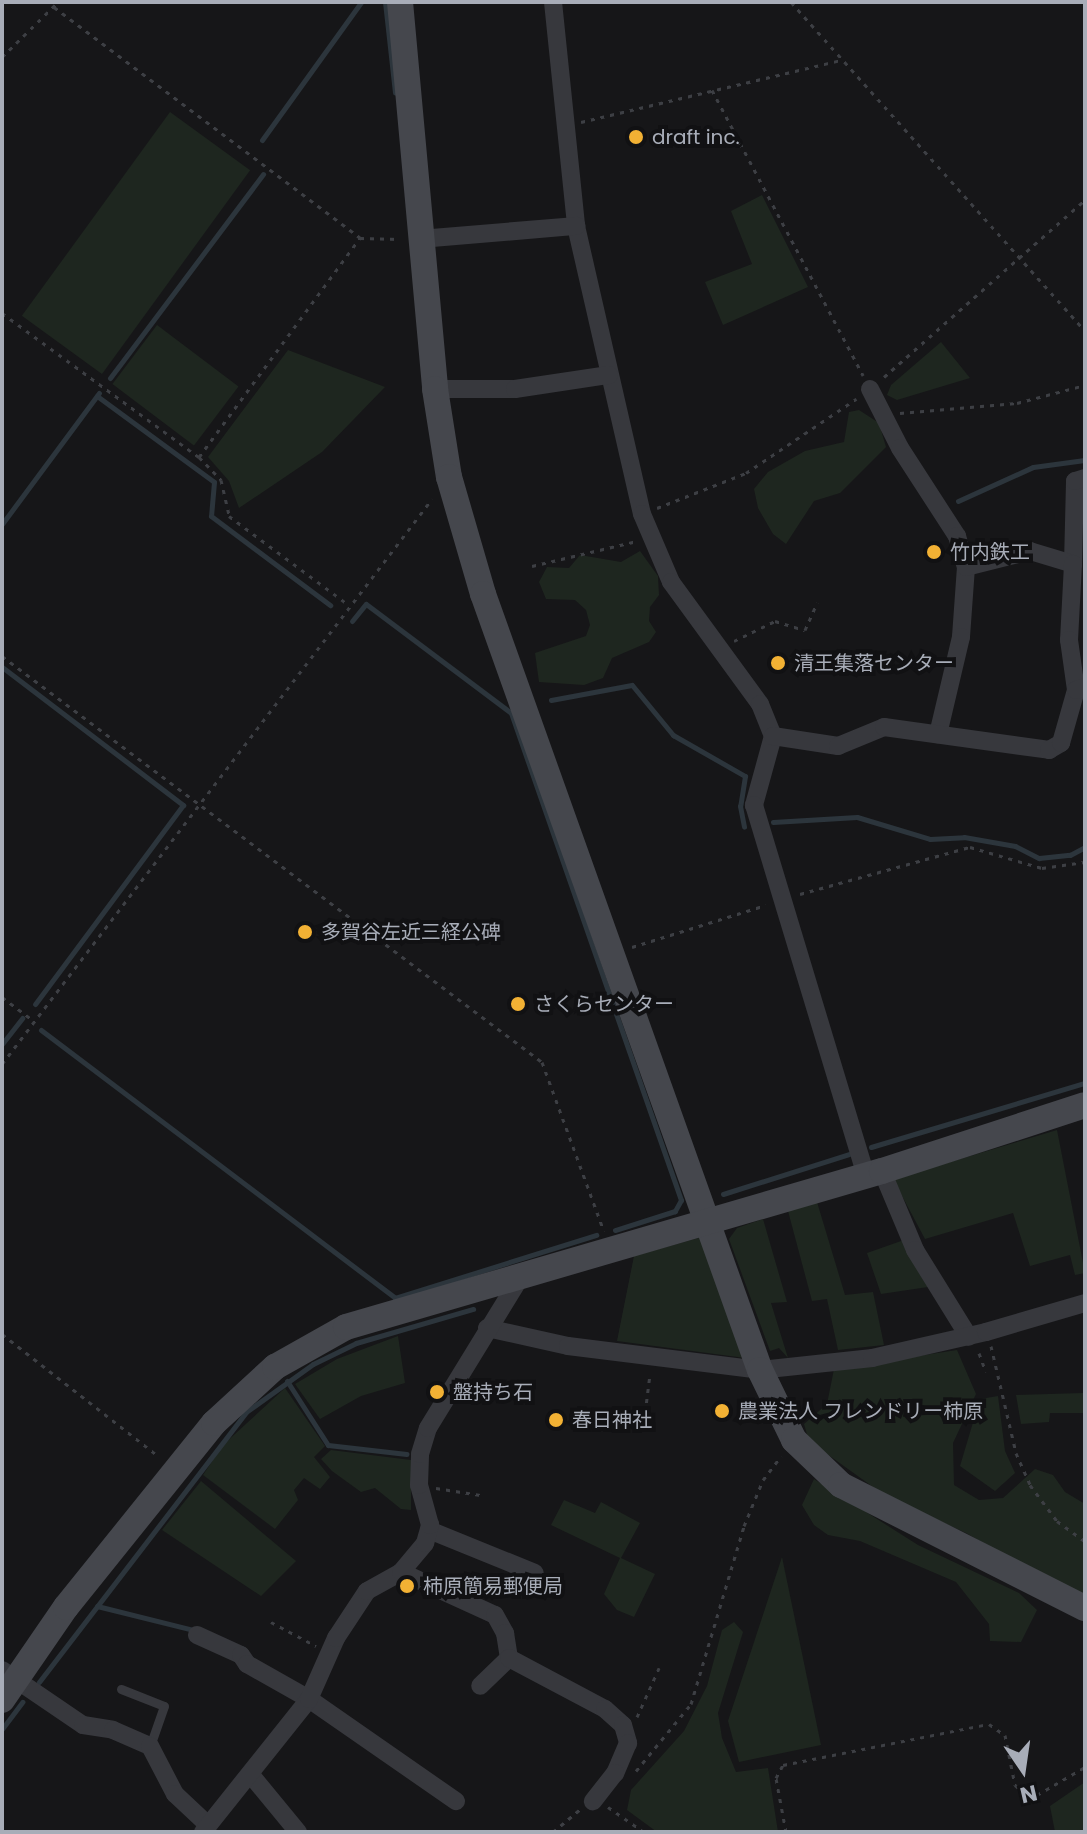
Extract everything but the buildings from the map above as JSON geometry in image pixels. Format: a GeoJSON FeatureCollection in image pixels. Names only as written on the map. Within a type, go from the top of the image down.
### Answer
{"type":"FeatureCollection","features":[{"type":"Feature","properties":{"kind":"street"},"geometry":{"type":"LineString","coordinates":[[400,2],[435,389],[449,477],[483,594],[760,1370],[794,1440],[841,1485],[1085,1608]]}},
{"type":"Feature","properties":{"kind":"street"},"geometry":{"type":"LineString","coordinates":[[553,2],[576,226],[648,538],[716,650],[760,704],[773,736],[754,805],[874,1174],[915,1250],[978,1334]]}},
{"type":"Feature","properties":{"kind":"street"},"geometry":{"type":"LineString","coordinates":[[420,239],[576,226]]}},
{"type":"Feature","properties":{"kind":"street"},"geometry":{"type":"LineString","coordinates":[[435,389],[515,389],[609,375]]}},
{"type":"Feature","properties":{"kind":"street"},"geometry":{"type":"LineString","coordinates":[[870,389],[937,510],[957,536],[966,567],[961,637],[938,734]]}},
{"type":"Feature","properties":{"kind":"street"},"geometry":{"type":"LineString","coordinates":[[773,736],[821,747],[838,746],[884,727],[1049,750],[1061,743],[1080,688],[1069,640],[1075,481],[1085,478]]}},
{"type":"Feature","properties":{"kind":"street"},"geometry":{"type":"LineString","coordinates":[[966,567],[1030,551],[1073,564]]}},
{"type":"Feature","properties":{"kind":"street"},"geometry":{"type":"LineString","coordinates":[[521,1276],[428,1428],[420,1454],[419,1485],[429,1530],[425,1543],[401,1572],[367,1591],[330,1654],[309,1699],[251,1775],[205,1828],[175,1794],[150,1746],[113,1730],[83,1725],[7,1684],[174,1468],[275,1367],[346,1327],[705,1220],[874,1174],[1085,1105]]}},
{"type":"Feature","properties":{"kind":"street"},"geometry":{"type":"LineString","coordinates":[[487,1328],[652,1358],[760,1370],[872,1358],[978,1334],[1085,1303]]}},
{"type":"Feature","properties":{"kind":"street"},"geometry":{"type":"LineString","coordinates":[[429,1530],[535,1573]]}},
{"type":"Feature","properties":{"kind":"street"},"geometry":{"type":"LineString","coordinates":[[401,1572],[495,1615],[505,1633],[509,1658]]}},
{"type":"Feature","properties":{"kind":"street"},"geometry":{"type":"LineString","coordinates":[[197,1635],[241,1655],[247,1664],[309,1699],[456,1801]]}},
{"type":"Feature","properties":{"kind":"street"},"geometry":{"type":"LineString","coordinates":[[480,1686],[509,1658]]}},
{"type":"Feature","properties":{"kind":"street"},"geometry":{"type":"LineString","coordinates":[[509,1658],[605,1709],[623,1725],[628,1743],[600,1803]]}},
{"type":"Feature","properties":{"kind":"street"},"geometry":{"type":"LineString","coordinates":[[251,1775],[298,1832]]}},
{"type":"Feature","properties":{"kind":"lane"},"geometry":{"type":"LineString","coordinates":[[121,1689],[164,1706],[150,1746]]}},
{"type":"Feature","properties":{"kind":"path"},"geometry":{"type":"LineString","coordinates":[[2,57],[58,2]]}},
{"type":"Feature","properties":{"kind":"path"},"geometry":{"type":"LineString","coordinates":[[791,2],[1085,331]]}},
{"type":"Feature","properties":{"kind":"path"},"geometry":{"type":"LineString","coordinates":[[54,7],[360,238],[420,239]]}},
{"type":"Feature","properties":{"kind":"path"},"geometry":{"type":"LineString","coordinates":[[567,125],[842,60]]}},
{"type":"Feature","properties":{"kind":"path"},"geometry":{"type":"LineString","coordinates":[[712,90],[870,389]]}},
{"type":"Feature","properties":{"kind":"path"},"geometry":{"type":"LineString","coordinates":[[642,514],[746,473],[870,389],[1085,200]]}},
{"type":"Feature","properties":{"kind":"path"},"geometry":{"type":"LineString","coordinates":[[199,457],[360,238]]}},
{"type":"Feature","properties":{"kind":"path"},"geometry":{"type":"LineString","coordinates":[[2,313],[199,457],[221,480],[229,516],[349,605]]}},
{"type":"Feature","properties":{"kind":"path"},"geometry":{"type":"LineString","coordinates":[[881,412],[1017,403],[1085,385]]}},
{"type":"Feature","properties":{"kind":"path"},"geometry":{"type":"LineString","coordinates":[[2,1064],[449,477]]}},
{"type":"Feature","properties":{"kind":"path"},"geometry":{"type":"LineString","coordinates":[[532,566],[648,538]]}},
{"type":"Feature","properties":{"kind":"path"},"geometry":{"type":"LineString","coordinates":[[716,650],[775,621],[805,630],[817,603]]}},
{"type":"Feature","properties":{"kind":"path"},"geometry":{"type":"LineString","coordinates":[[2,656],[542,1062],[610,1248]]}},
{"type":"Feature","properties":{"kind":"path"},"geometry":{"type":"LineString","coordinates":[[611,954],[783,899],[970,847],[1042,868],[1085,862]]}},
{"type":"Feature","properties":{"kind":"path"},"geometry":{"type":"LineString","coordinates":[[2,997],[34,1021]]}},
{"type":"Feature","properties":{"kind":"path"},"geometry":{"type":"LineString","coordinates":[[2,1334],[174,1468]]}},
{"type":"Feature","properties":{"kind":"path"},"geometry":{"type":"LineString","coordinates":[[978,1334],[986,1372]]}},
{"type":"Feature","properties":{"kind":"path"},"geometry":{"type":"LineString","coordinates":[[978,1334],[1016,1453],[1030,1485],[1057,1521],[1085,1541]]}},
{"type":"Feature","properties":{"kind":"path"},"geometry":{"type":"LineString","coordinates":[[644,1422],[652,1358]]}},
{"type":"Feature","properties":{"kind":"path"},"geometry":{"type":"LineString","coordinates":[[691,1704],[744,1526],[763,1480],[794,1440]]}},
{"type":"Feature","properties":{"kind":"path"},"geometry":{"type":"LineString","coordinates":[[419,1485],[480,1495]]}},
{"type":"Feature","properties":{"kind":"path"},"geometry":{"type":"LineString","coordinates":[[271,1622],[330,1654]]}},
{"type":"Feature","properties":{"kind":"path"},"geometry":{"type":"LineString","coordinates":[[623,1725],[636,1718],[659,1668]]}},
{"type":"Feature","properties":{"kind":"path"},"geometry":{"type":"LineString","coordinates":[[786,1832],[776,1778],[783,1765],[989,1724],[1005,1735],[1015,1785],[1024,1793],[1037,1795],[1085,1767]]}},
{"type":"Feature","properties":{"kind":"path"},"geometry":{"type":"LineString","coordinates":[[600,1803],[644,1832]]}},
{"type":"Feature","properties":{"kind":"shaded area"},"geometry":{"type":"Polygon","coordinates":[[[170,112],[250,170],[102,374],[22,316],[170,112]]]}},
{"type":"Feature","properties":{"kind":"shaded area"},"geometry":{"type":"Polygon","coordinates":[[[762,195],[808,287],[723,325],[705,282],[752,264],[731,211],[762,195]]]}},
{"type":"Feature","properties":{"kind":"shaded area"},"geometry":{"type":"Polygon","coordinates":[[[157,325],[238,386],[194,445],[112,384],[157,325]]]}},
{"type":"Feature","properties":{"kind":"shaded area"},"geometry":{"type":"Polygon","coordinates":[[[941,342],[970,378],[897,400],[887,395],[891,385],[941,342]]]}},
{"type":"Feature","properties":{"kind":"shaded area"},"geometry":{"type":"Polygon","coordinates":[[[288,350],[385,387],[322,452],[239,508],[229,481],[208,457],[288,350]]]}},
{"type":"Feature","properties":{"kind":"shaded area"},"geometry":{"type":"Polygon","coordinates":[[[859,410],[879,423],[886,447],[840,493],[814,501],[786,544],[773,534],[758,508],[754,489],[768,472],[805,451],[844,442],[849,412],[859,410]]]}},
{"type":"Feature","properties":{"kind":"shaded area"},"geometry":{"type":"Polygon","coordinates":[[[640,551],[658,576],[659,595],[650,607],[649,621],[656,632],[649,642],[612,658],[603,678],[584,685],[539,682],[535,653],[586,636],[590,625],[586,610],[575,600],[546,599],[539,582],[547,567],[569,568],[580,555],[621,562],[640,551]]]}},
{"type":"Feature","properties":{"kind":"shaded area"},"geometry":{"type":"Polygon","coordinates":[[[1057,1130],[1085,1273],[1075,1275],[1070,1255],[1030,1266],[1013,1213],[925,1239],[893,1179],[1057,1130]]]}},
{"type":"Feature","properties":{"kind":"shaded area"},"geometry":{"type":"Polygon","coordinates":[[[817,1202],[845,1295],[873,1292],[884,1345],[838,1350],[827,1299],[812,1301],[788,1211],[817,1202]]]}},
{"type":"Feature","properties":{"kind":"shaded area"},"geometry":{"type":"Polygon","coordinates":[[[763,1219],[787,1302],[771,1303],[788,1358],[779,1348],[770,1351],[729,1239],[737,1228],[763,1219]]]}},
{"type":"Feature","properties":{"kind":"shaded area"},"geometry":{"type":"Polygon","coordinates":[[[702,1237],[745,1358],[617,1341],[634,1256],[702,1237]]]}},
{"type":"Feature","properties":{"kind":"shaded area"},"geometry":{"type":"Polygon","coordinates":[[[904,1240],[928,1287],[881,1294],[867,1253],[904,1240]]]}},
{"type":"Feature","properties":{"kind":"shaded area"},"geometry":{"type":"Polygon","coordinates":[[[398,1336],[405,1383],[361,1396],[320,1419],[295,1384],[337,1359],[398,1336]]]}},
{"type":"Feature","properties":{"kind":"shaded area"},"geometry":{"type":"Polygon","coordinates":[[[957,1350],[976,1394],[953,1443],[954,1485],[979,1500],[1003,1498],[1035,1469],[1053,1475],[1065,1492],[1085,1504],[1085,1601],[966,1533],[887,1497],[809,1441],[804,1424],[827,1404],[834,1369],[957,1350]]]}},
{"type":"Feature","properties":{"kind":"shaded area"},"geometry":{"type":"Polygon","coordinates":[[[285,1388],[325,1446],[314,1457],[330,1477],[320,1489],[304,1478],[294,1490],[298,1500],[275,1529],[203,1475],[223,1445],[285,1388]]]}},
{"type":"Feature","properties":{"kind":"shaded area"},"geometry":{"type":"Polygon","coordinates":[[[1083,1393],[1083,1413],[1050,1413],[1049,1422],[1021,1424],[1016,1395],[1083,1393]]]}},
{"type":"Feature","properties":{"kind":"shaded area"},"geometry":{"type":"Polygon","coordinates":[[[998,1396],[1005,1451],[1015,1473],[995,1491],[960,1466],[980,1399],[998,1396]]]}},
{"type":"Feature","properties":{"kind":"shaded area"},"geometry":{"type":"Polygon","coordinates":[[[331,1450],[411,1460],[411,1510],[401,1509],[375,1488],[361,1492],[332,1471],[321,1459],[331,1450]]]}},
{"type":"Feature","properties":{"kind":"shaded area"},"geometry":{"type":"Polygon","coordinates":[[[814,1479],[918,1545],[1019,1593],[1037,1610],[1021,1642],[990,1641],[989,1624],[956,1582],[860,1541],[828,1535],[814,1525],[802,1505],[814,1479]]]}},
{"type":"Feature","properties":{"kind":"shaded area"},"geometry":{"type":"Polygon","coordinates":[[[201,1481],[296,1561],[261,1596],[162,1530],[201,1481]]]}},
{"type":"Feature","properties":{"kind":"shaded area"},"geometry":{"type":"Polygon","coordinates":[[[564,1500],[595,1513],[601,1502],[640,1523],[621,1558],[655,1574],[634,1617],[617,1610],[604,1594],[620,1558],[551,1525],[564,1500]]]}},
{"type":"Feature","properties":{"kind":"shaded area"},"geometry":{"type":"Polygon","coordinates":[[[782,1557],[821,1745],[739,1762],[728,1721],[782,1557]]]}},
{"type":"Feature","properties":{"kind":"shaded area"},"geometry":{"type":"Polygon","coordinates":[[[734,1622],[743,1632],[718,1713],[722,1738],[736,1772],[768,1768],[778,1832],[657,1832],[627,1810],[631,1790],[684,1731],[707,1686],[722,1630],[734,1622]]]}},
{"type":"Feature","properties":{"kind":"shaded area"},"geometry":{"type":"Polygon","coordinates":[[[1085,1782],[1085,1832],[1055,1832],[1050,1806],[1085,1782]]]}},
{"type":"Feature","properties":{"kind":"waterway"},"geometry":{"type":"LineString","coordinates":[[262,140],[361,2]]}},
{"type":"Feature","properties":{"kind":"waterway"},"geometry":{"type":"LineString","coordinates":[[385,2],[395,92]]}},
{"type":"Feature","properties":{"kind":"waterway"},"geometry":{"type":"LineString","coordinates":[[110,378],[263,174]]}},
{"type":"Feature","properties":{"kind":"waterway"},"geometry":{"type":"LineString","coordinates":[[2,524],[99,393]]}},
{"type":"Feature","properties":{"kind":"waterway"},"geometry":{"type":"LineString","coordinates":[[97,396],[214,482],[211,516],[330,605]]}},
{"type":"Feature","properties":{"kind":"waterway"},"geometry":{"type":"LineString","coordinates":[[958,501],[1033,467],[1085,460]]}},
{"type":"Feature","properties":{"kind":"waterway"},"geometry":{"type":"LineString","coordinates":[[352,621],[366,604],[511,713],[681,1200],[675,1211],[615,1230]]}},
{"type":"Feature","properties":{"kind":"waterway"},"geometry":{"type":"LineString","coordinates":[[2,667],[183,805],[35,1004]]}},
{"type":"Feature","properties":{"kind":"waterway"},"geometry":{"type":"LineString","coordinates":[[551,700],[632,685],[673,735],[745,776],[740,806],[744,827]]}},
{"type":"Feature","properties":{"kind":"waterway"},"geometry":{"type":"LineString","coordinates":[[773,822],[857,817],[930,839],[964,837],[1015,846],[1039,858],[1070,855],[1085,847]]}},
{"type":"Feature","properties":{"kind":"waterway"},"geometry":{"type":"LineString","coordinates":[[2,1044],[22,1018]]}},
{"type":"Feature","properties":{"kind":"waterway"},"geometry":{"type":"LineString","coordinates":[[41,1030],[395,1298],[596,1235]]}},
{"type":"Feature","properties":{"kind":"waterway"},"geometry":{"type":"LineString","coordinates":[[871,1147],[1085,1083]]}},
{"type":"Feature","properties":{"kind":"waterway"},"geometry":{"type":"LineString","coordinates":[[723,1194],[849,1154]]}},
{"type":"Feature","properties":{"kind":"waterway"},"geometry":{"type":"LineString","coordinates":[[39,1682],[246,1412],[313,1364],[356,1343],[473,1309]]}},
{"type":"Feature","properties":{"kind":"waterway"},"geometry":{"type":"LineString","coordinates":[[287,1381],[328,1445],[406,1454]]}},
{"type":"Feature","properties":{"kind":"waterway"},"geometry":{"type":"LineString","coordinates":[[97,1606],[197,1631]]}},
{"type":"Feature","properties":{"kind":"waterway"},"geometry":{"type":"LineString","coordinates":[[2,1729],[22,1702]]}},
{"type":"Feature","properties":{"kind":"place","name":"draft inc."},"geometry":{"type":"Point","coordinates":[636,137]}},
{"type":"Feature","properties":{"kind":"place","name":"竹内鉄工"},"geometry":{"type":"Point","coordinates":[934,552]}},
{"type":"Feature","properties":{"kind":"place","name":"清王集落センター"},"geometry":{"type":"Point","coordinates":[778,663]}},
{"type":"Feature","properties":{"kind":"place","name":"多賀谷左近三経公碑"},"geometry":{"type":"Point","coordinates":[305,932]}},
{"type":"Feature","properties":{"kind":"place","name":"さくらセンター"},"geometry":{"type":"Point","coordinates":[518,1004]}},
{"type":"Feature","properties":{"kind":"place","name":"盤持ち石"},"geometry":{"type":"Point","coordinates":[437,1392]}},
{"type":"Feature","properties":{"kind":"place","name":"農業法人 フレンドリー柿原"},"geometry":{"type":"Point","coordinates":[722,1411]}},
{"type":"Feature","properties":{"kind":"place","name":"春日神社"},"geometry":{"type":"Point","coordinates":[556,1420]}},
{"type":"Feature","properties":{"kind":"place","name":"柿原簡易郵便局"},"geometry":{"type":"Point","coordinates":[407,1586]}}]}
